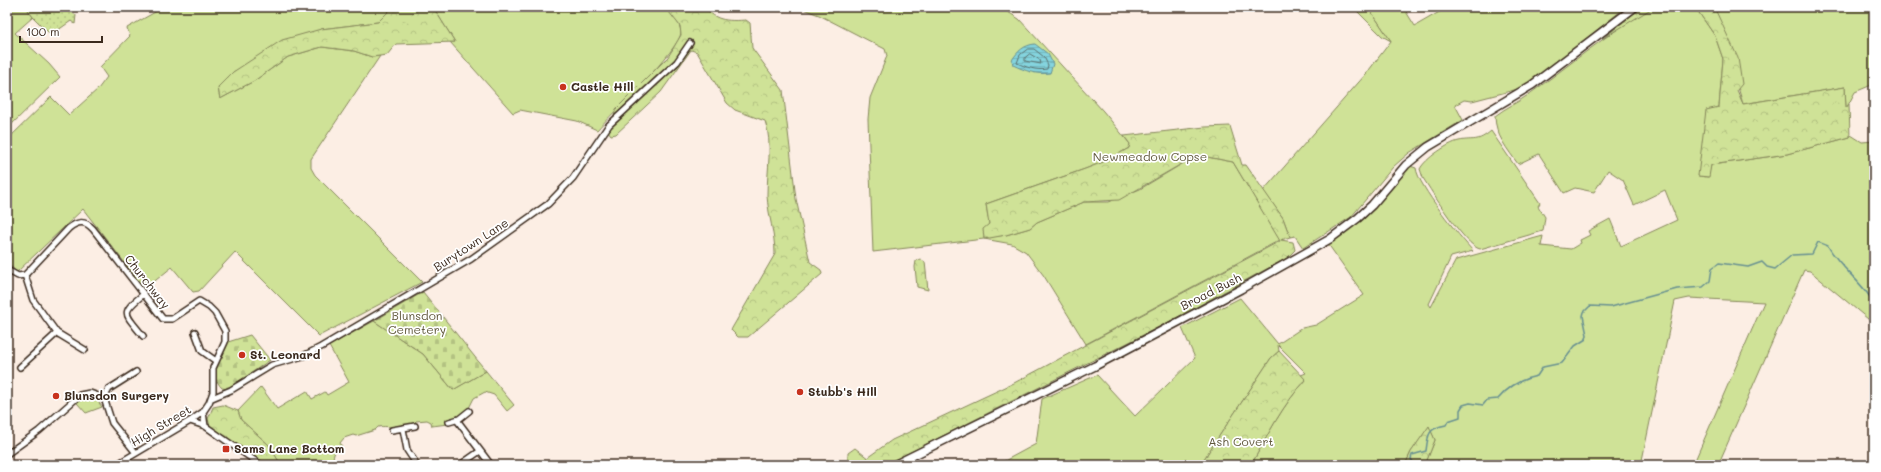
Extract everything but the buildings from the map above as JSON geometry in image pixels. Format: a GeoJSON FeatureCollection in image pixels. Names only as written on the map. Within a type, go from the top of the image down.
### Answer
{"type":"FeatureCollection","features":[{"type":"Feature","properties":{"kind":"main road","name":"Broad Bush"},"geometry":{"type":"LineString","coordinates":[[894,465],[1095,366],[1330,239],[1358,218],[1372,205],[1396,174],[1416,156],[1450,133],[1510,99],[1552,71],[1635,7]]}},
{"type":"Feature","properties":{"kind":"street","name":"Burytown Lane"},"geometry":{"type":"LineString","coordinates":[[212,398],[231,390],[272,365],[304,356],[342,336],[471,259],[519,226],[548,204],[563,189],[580,169],[606,128],[677,62],[690,44]]}},
{"type":"Feature","properties":{"kind":"street","name":"Churchway"},"geometry":{"type":"LineString","coordinates":[[24,275],[69,228],[78,223],[85,223],[93,229],[161,317],[166,320],[172,319],[199,301],[209,307],[221,322],[225,331],[225,342],[213,368],[212,398]]}},
{"type":"Feature","properties":{"kind":"street"},"geometry":{"type":"LineString","coordinates":[[7,270],[18,276],[24,275],[31,297],[57,333],[84,350]]}},
{"type":"Feature","properties":{"kind":"street"},"geometry":{"type":"LineString","coordinates":[[143,336],[126,313],[129,306],[144,294]]}},
{"type":"Feature","properties":{"kind":"street"},"geometry":{"type":"LineString","coordinates":[[195,332],[202,351],[216,361]]}},
{"type":"Feature","properties":{"kind":"street"},"geometry":{"type":"LineString","coordinates":[[20,367],[57,333]]}},
{"type":"Feature","properties":{"kind":"street"},"geometry":{"type":"LineString","coordinates":[[136,372],[109,389],[104,398],[112,423],[136,453]]}},
{"type":"Feature","properties":{"kind":"street"},"geometry":{"type":"LineString","coordinates":[[7,454],[39,431],[80,395],[92,394],[104,398]]}},
{"type":"Feature","properties":{"kind":"street","name":"High Street"},"geometry":{"type":"LineString","coordinates":[[116,465],[203,412],[212,398]]}},
{"type":"Feature","properties":{"kind":"street"},"geometry":{"type":"LineString","coordinates":[[449,422],[457,420],[469,411]]}},
{"type":"Feature","properties":{"kind":"street"},"geometry":{"type":"LineString","coordinates":[[203,412],[205,426]]}},
{"type":"Feature","properties":{"kind":"street"},"geometry":{"type":"LineString","coordinates":[[457,420],[491,465]]}},
{"type":"Feature","properties":{"kind":"street"},"geometry":{"type":"LineString","coordinates":[[190,421],[205,426],[260,465]]}},
{"type":"Feature","properties":{"kind":"street"},"geometry":{"type":"LineString","coordinates":[[392,430],[415,426]]}},
{"type":"Feature","properties":{"kind":"street"},"geometry":{"type":"LineString","coordinates":[[403,429],[406,450],[417,465]]}},
{"type":"Feature","properties":{"kind":"street"},"geometry":{"type":"LineString","coordinates":[[460,465],[480,451]]}},
{"type":"Feature","properties":{"kind":"green space"},"geometry":{"type":"Polygon","coordinates":[[[7,7],[26,7],[33,17],[15,33],[49,64],[60,77],[7,129],[7,7]]]}},
{"type":"Feature","properties":{"kind":"green space"},"geometry":{"type":"Polygon","coordinates":[[[26,7],[63,7],[76,15],[75,24],[71,21],[51,35],[33,17],[26,7]]]}},
{"type":"Feature","properties":{"kind":"green space"},"geometry":{"type":"Polygon","coordinates":[[[164,7],[393,7],[378,22],[321,29],[233,72],[218,87],[220,99],[254,81],[288,57],[322,47],[354,51],[372,57],[380,56],[311,159],[311,168],[315,175],[422,282],[319,336],[235,252],[199,291],[193,292],[172,267],[145,289],[83,209],[17,272],[7,263],[7,140],[51,97],[69,115],[98,89],[107,77],[100,67],[130,36],[127,28],[164,7]]]}},
{"type":"Feature","properties":{"kind":"green space"},"geometry":{"type":"Polygon","coordinates":[[[393,7],[433,7],[455,42],[396,44],[387,55],[372,57],[354,51],[322,47],[288,57],[254,81],[220,99],[218,87],[233,72],[282,40],[321,29],[378,22],[393,7]]]}},
{"type":"Feature","properties":{"kind":"green space","name":"Castle Hill"},"geometry":{"type":"Polygon","coordinates":[[[433,7],[665,7],[677,22],[681,32],[678,40],[670,52],[658,66],[597,130],[577,121],[520,110],[513,113],[450,42],[455,42],[433,7]]]}},
{"type":"Feature","properties":{"kind":"green space"},"geometry":{"type":"Polygon","coordinates":[[[665,7],[706,7],[714,16],[724,20],[746,20],[750,23],[752,48],[783,90],[796,199],[810,262],[821,270],[822,274],[748,337],[738,337],[731,330],[775,254],[767,195],[769,138],[765,121],[735,110],[727,103],[697,52],[691,50],[661,92],[616,134],[611,135],[608,131],[616,109],[668,57],[681,35],[680,26],[665,7]]]}},
{"type":"Feature","properties":{"kind":"green space"},"geometry":{"type":"Polygon","coordinates":[[[798,7],[1000,7],[1019,19],[1103,111],[1130,144],[1129,148],[1106,161],[986,204],[989,224],[984,238],[1006,235],[1030,228],[1037,222],[1084,202],[1109,202],[1140,189],[1197,155],[1233,162],[1280,240],[1086,344],[1044,276],[1026,252],[1012,244],[984,239],[873,252],[868,119],[870,98],[887,56],[885,49],[819,15],[798,7]]]}},
{"type":"Feature","properties":{"kind":"green space"},"geometry":{"type":"Polygon","coordinates":[[[1353,7],[1368,7],[1391,41],[1382,36],[1353,7]]]}},
{"type":"Feature","properties":{"kind":"green space"},"geometry":{"type":"Polygon","coordinates":[[[1368,7],[1403,7],[1415,26],[1448,7],[1626,7],[1545,71],[1518,89],[1472,101],[1464,100],[1455,105],[1463,120],[1409,153],[1393,167],[1351,217],[1303,248],[1295,236],[1290,237],[1283,218],[1263,191],[1366,74],[1391,41],[1368,7]]]}},
{"type":"Feature","properties":{"kind":"green space"},"geometry":{"type":"Polygon","coordinates":[[[1642,7],[1654,7],[1602,39],[1642,7]]]}},
{"type":"Feature","properties":{"kind":"green space"},"geometry":{"type":"Polygon","coordinates":[[[1654,7],[1695,7],[1715,36],[1723,59],[1719,107],[1699,176],[1708,177],[1711,165],[1787,154],[1850,137],[1851,135],[1862,142],[1874,141],[1874,324],[1810,271],[1804,270],[1718,465],[1693,465],[1764,302],[1689,298],[1675,301],[1641,465],[1425,465],[1435,440],[1429,427],[1411,452],[1405,465],[1251,465],[1283,410],[1306,380],[1301,375],[1306,373],[1278,345],[1279,351],[1271,358],[1200,465],[997,465],[1036,444],[1042,399],[1097,375],[1135,416],[1195,358],[1182,328],[1240,298],[1278,344],[1302,328],[1316,325],[1364,295],[1328,244],[1366,217],[1410,166],[1416,168],[1418,176],[1431,198],[1473,251],[1451,257],[1429,304],[1431,307],[1456,260],[1543,236],[1541,246],[1571,249],[1581,243],[1580,240],[1590,235],[1588,231],[1610,219],[1621,246],[1677,220],[1665,190],[1634,205],[1623,180],[1608,170],[1594,192],[1575,188],[1564,193],[1539,154],[1518,164],[1506,148],[1497,130],[1495,116],[1528,95],[1621,27],[1654,7]]]}},
{"type":"Feature","properties":{"kind":"green space"},"geometry":{"type":"Polygon","coordinates":[[[1695,7],[1714,7],[1738,58],[1742,84],[1737,90],[1743,104],[1845,87],[1846,108],[1849,104],[1850,137],[1787,154],[1711,165],[1709,177],[1698,176],[1706,110],[1719,107],[1723,59],[1715,36],[1695,7]]]}},
{"type":"Feature","properties":{"kind":"green space"},"geometry":{"type":"Polygon","coordinates":[[[1714,7],[1874,7],[1874,84],[1855,92],[1846,109],[1845,87],[1743,104],[1714,7]]]}},
{"type":"Feature","properties":{"kind":"green space","name":"Newmeadow Copse"},"geometry":{"type":"Polygon","coordinates":[[[1230,126],[1242,165],[1246,165],[1283,218],[1290,237],[1281,240],[1293,242],[1295,250],[1287,258],[1163,325],[885,465],[857,465],[892,440],[1014,383],[1280,241],[1233,162],[1197,155],[1119,200],[1084,202],[1037,222],[1030,228],[1006,235],[984,239],[983,229],[989,224],[986,204],[1106,161],[1129,148],[1130,144],[1124,136],[1205,127],[1230,126]]]}},
{"type":"Feature","properties":{"kind":"green space"},"geometry":{"type":"Polygon","coordinates":[[[1491,131],[1540,203],[1538,206],[1545,217],[1543,231],[1480,249],[1466,239],[1449,218],[1423,178],[1420,169],[1432,156],[1454,142],[1479,139],[1491,131]]]}},
{"type":"Feature","properties":{"kind":"green space"},"geometry":{"type":"Polygon","coordinates":[[[920,259],[925,262],[928,290],[917,287],[915,267],[916,261],[920,259]]]}},
{"type":"Feature","properties":{"kind":"green space","name":"Blunsdon Cemetery"},"geometry":{"type":"Polygon","coordinates":[[[423,292],[486,371],[453,390],[423,354],[374,321],[423,292]]]}},
{"type":"Feature","properties":{"kind":"green space"},"geometry":{"type":"Polygon","coordinates":[[[374,321],[423,354],[453,390],[486,371],[514,405],[507,411],[494,395],[485,392],[474,398],[468,410],[456,418],[448,419],[448,424],[432,426],[431,422],[427,420],[416,421],[403,427],[378,427],[375,430],[344,438],[340,443],[342,447],[335,451],[331,465],[281,465],[269,445],[241,420],[238,411],[261,387],[277,409],[307,391],[312,399],[325,392],[327,395],[349,382],[329,346],[374,321]]]}},
{"type":"Feature","properties":{"kind":"green space"},"geometry":{"type":"Polygon","coordinates":[[[250,335],[270,360],[228,389],[222,388],[218,383],[216,371],[228,342],[250,335]]]}},
{"type":"Feature","properties":{"kind":"green space","name":"Ash Covert"},"geometry":{"type":"Polygon","coordinates":[[[1279,351],[1306,380],[1283,410],[1251,465],[1200,465],[1271,358],[1279,351]]]}},
{"type":"Feature","properties":{"kind":"green space"},"geometry":{"type":"Polygon","coordinates":[[[90,397],[97,400],[102,407],[86,413],[77,403],[83,398],[90,397]]]}},
{"type":"Feature","properties":{"kind":"green space"},"geometry":{"type":"Polygon","coordinates":[[[223,405],[238,411],[241,420],[269,445],[281,465],[266,465],[210,426],[208,419],[213,407],[223,405]]]}},
{"type":"Feature","properties":{"kind":"green space"},"geometry":{"type":"Polygon","coordinates":[[[1429,426],[1435,440],[1425,465],[1405,465],[1411,452],[1429,426]]]}},
{"type":"Feature","properties":{"kind":"green space"},"geometry":{"type":"Polygon","coordinates":[[[855,448],[869,459],[870,465],[851,465],[848,462],[848,453],[855,448]]]}},
{"type":"Feature","properties":{"kind":"water"},"geometry":{"type":"Polygon","coordinates":[[[1035,44],[1048,54],[1053,64],[1050,73],[1031,72],[1013,65],[1012,60],[1019,51],[1024,47],[1035,44]]]}},
{"type":"Feature","properties":{"kind":"waterway"},"geometry":{"type":"LineString","coordinates":[[1415,465],[1411,459],[1412,455],[1426,451],[1428,436],[1432,430],[1446,425],[1448,421],[1460,417],[1460,410],[1463,405],[1470,403],[1483,405],[1487,400],[1498,399],[1515,384],[1537,376],[1543,367],[1562,363],[1575,346],[1586,339],[1587,335],[1583,316],[1584,312],[1590,306],[1611,307],[1677,289],[1703,287],[1710,281],[1712,268],[1719,263],[1748,267],[1762,262],[1767,267],[1775,269],[1792,255],[1812,254],[1818,242],[1828,246],[1832,253],[1870,297],[1874,298]]}},
{"type":"Feature","properties":{"kind":"place","name":"Castle Hill"},"geometry":{"type":"Point","coordinates":[563,87]}},
{"type":"Feature","properties":{"kind":"place","name":"St. Leonard"},"geometry":{"type":"Point","coordinates":[242,355]}},
{"type":"Feature","properties":{"kind":"place","name":"Stubb's Hill"},"geometry":{"type":"Point","coordinates":[800,392]}},
{"type":"Feature","properties":{"kind":"place","name":"Blunsdon Surgery"},"geometry":{"type":"Point","coordinates":[56,396]}},
{"type":"Feature","properties":{"kind":"place","name":"Sams Lane Bottom"},"geometry":{"type":"Point","coordinates":[226,449]}}]}
